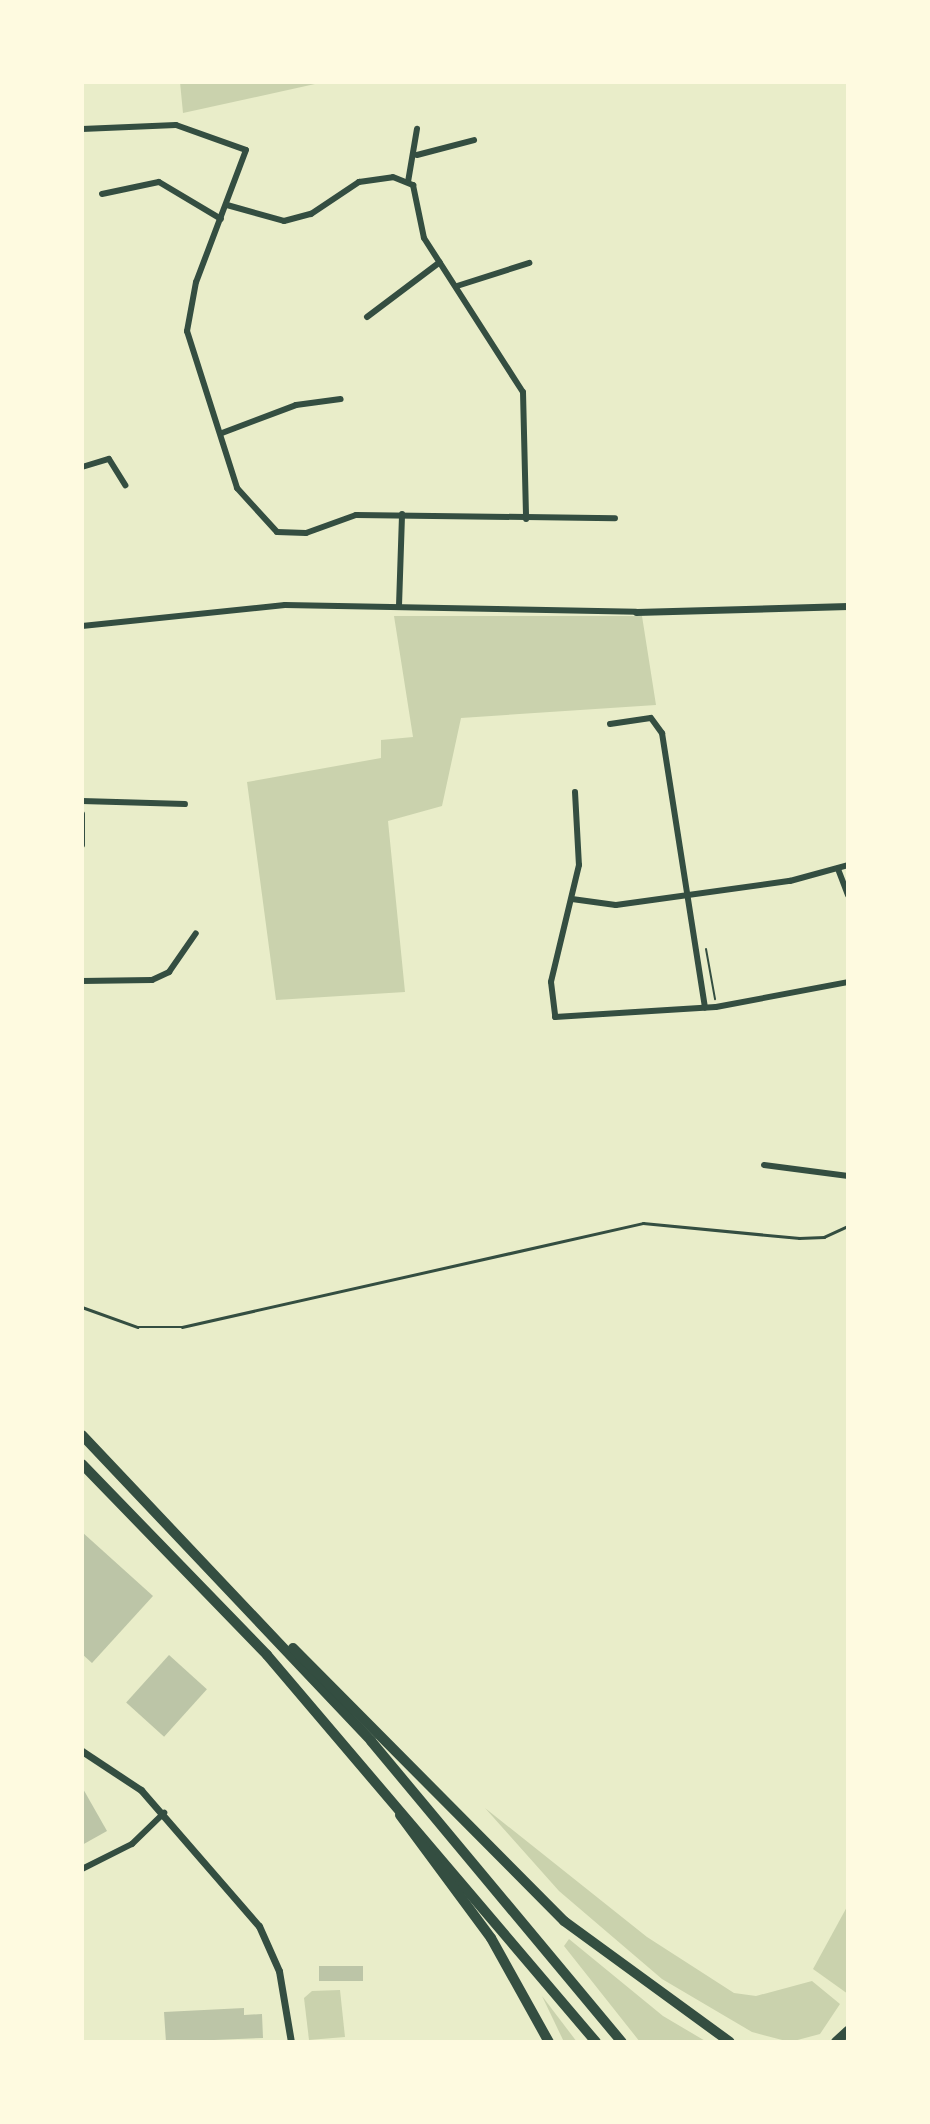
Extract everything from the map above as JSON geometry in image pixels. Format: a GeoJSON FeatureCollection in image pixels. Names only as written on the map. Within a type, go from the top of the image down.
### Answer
{"type":"FeatureCollection","features":[{"type":"Feature","properties":{"kind":"highway"},"geometry":{"type":"LineString","coordinates":[[82,1435],[281,1641],[622,2042]]}},
{"type":"Feature","properties":{"kind":"highway"},"geometry":{"type":"LineString","coordinates":[[82,1464],[356,1755],[596,2042]]}},
{"type":"Feature","properties":{"kind":"highway"},"geometry":{"type":"LineString","coordinates":[[281,1641],[306,1657],[565,1921],[730,2042]]}},
{"type":"Feature","properties":{"kind":"highway"},"geometry":{"type":"LineString","coordinates":[[356,1755],[491,1938],[549,2042]]}},
{"type":"Feature","properties":{"kind":"highway"},"geometry":{"type":"LineString","coordinates":[[836,2042],[848,2031]]}},
{"type":"Feature","properties":{"kind":"street"},"geometry":{"type":"LineString","coordinates":[[82,129],[176,125],[246,150],[196,282],[187,331],[197,379],[222,433],[237,488],[276,532],[306,533],[356,515],[615,518]]}},
{"type":"Feature","properties":{"kind":"street"},"geometry":{"type":"LineString","coordinates":[[408,182],[417,155],[417,129]]}},
{"type":"Feature","properties":{"kind":"street"},"geometry":{"type":"LineString","coordinates":[[417,155],[474,140]]}},
{"type":"Feature","properties":{"kind":"street"},"geometry":{"type":"LineString","coordinates":[[102,194],[159,182],[221,219]]}},
{"type":"Feature","properties":{"kind":"street"},"geometry":{"type":"LineString","coordinates":[[227,205],[285,221],[311,214],[359,182],[408,182],[416,191],[419,227],[523,392],[526,519]]}},
{"type":"Feature","properties":{"kind":"street"},"geometry":{"type":"LineString","coordinates":[[367,317],[440,262]]}},
{"type":"Feature","properties":{"kind":"street"},"geometry":{"type":"LineString","coordinates":[[457,286],[528,263]]}},
{"type":"Feature","properties":{"kind":"street"},"geometry":{"type":"LineString","coordinates":[[222,433],[296,405],[341,399]]}},
{"type":"Feature","properties":{"kind":"street"},"geometry":{"type":"LineString","coordinates":[[82,467],[109,459],[125,485]]}},
{"type":"Feature","properties":{"kind":"street"},"geometry":{"type":"LineString","coordinates":[[399,606],[402,514]]}},
{"type":"Feature","properties":{"kind":"street"},"geometry":{"type":"LineString","coordinates":[[82,626],[285,605],[636,612],[848,606]]}},
{"type":"Feature","properties":{"kind":"street"},"geometry":{"type":"LineString","coordinates":[[610,723],[643,718],[659,727],[705,1009]]}},
{"type":"Feature","properties":{"kind":"street"},"geometry":{"type":"LineString","coordinates":[[575,792],[580,841],[572,899],[551,982],[555,1017],[705,1009],[848,982]]}},
{"type":"Feature","properties":{"kind":"street"},"geometry":{"type":"LineString","coordinates":[[82,801],[185,804]]}},
{"type":"Feature","properties":{"kind":"street"},"geometry":{"type":"LineString","coordinates":[[82,814],[82,845]]}},
{"type":"Feature","properties":{"kind":"street"},"geometry":{"type":"LineString","coordinates":[[572,899],[616,905],[838,869],[848,865]]}},
{"type":"Feature","properties":{"kind":"street"},"geometry":{"type":"LineString","coordinates":[[838,869],[848,895]]}},
{"type":"Feature","properties":{"kind":"street"},"geometry":{"type":"LineString","coordinates":[[82,981],[152,981],[169,972],[196,933]]}},
{"type":"Feature","properties":{"kind":"street"},"geometry":{"type":"LineString","coordinates":[[764,1165],[848,1176]]}},
{"type":"Feature","properties":{"kind":"street"},"geometry":{"type":"LineString","coordinates":[[82,1751],[122,1773],[164,1813],[259,1926],[279,1971],[291,2042]]}},
{"type":"Feature","properties":{"kind":"street"},"geometry":{"type":"LineString","coordinates":[[82,1869],[125,1849],[164,1813]]}},
{"type":"Feature","properties":{"kind":"lane"},"geometry":{"type":"LineString","coordinates":[[82,1307],[138,1327],[182,1326],[643,1223],[799,1238],[824,1237],[848,1226]]}},
{"type":"Feature","properties":{"kind":"path"},"geometry":{"type":"LineString","coordinates":[[705,944],[716,1007]]}},
{"type":"Feature","properties":{"kind":"green space"},"geometry":{"type":"Polygon","coordinates":[[[180,82],[324,82],[183,113],[180,82]]]}},
{"type":"Feature","properties":{"kind":"green space"},"geometry":{"type":"Polygon","coordinates":[[[394,616],[642,616],[656,705],[461,718],[442,806],[388,821],[405,992],[276,1000],[247,782],[381,758],[381,740],[413,737],[394,616]]]}},
{"type":"Feature","properties":{"kind":"green space"},"geometry":{"type":"Polygon","coordinates":[[[485,1808],[647,1937],[734,1993],[756,1996],[812,1981],[840,2004],[820,2034],[790,2042],[752,2032],[662,1979],[559,1891],[485,1808]]]}},
{"type":"Feature","properties":{"kind":"green space"},"geometry":{"type":"Polygon","coordinates":[[[848,1905],[848,1994],[813,1969],[848,1905]]]}},
{"type":"Feature","properties":{"kind":"green space"},"geometry":{"type":"Polygon","coordinates":[[[569,1939],[663,2016],[707,2042],[640,2042],[564,1946],[569,1939]]]}},
{"type":"Feature","properties":{"kind":"green space"},"geometry":{"type":"Polygon","coordinates":[[[340,1990],[345,2037],[309,2040],[304,1998],[312,1991],[340,1990]]]}},
{"type":"Feature","properties":{"kind":"green space"},"geometry":{"type":"Polygon","coordinates":[[[542,1996],[577,2042],[564,2042],[542,1996]]]}},
{"type":"Feature","properties":{"kind":"building"},"geometry":{"type":"Polygon","coordinates":[[[82,1532],[153,1596],[92,1663],[82,1654],[82,1532]]]}},
{"type":"Feature","properties":{"kind":"building"},"geometry":{"type":"Polygon","coordinates":[[[169,1655],[207,1689],[164,1737],[126,1703],[169,1655]]]}},
{"type":"Feature","properties":{"kind":"building"},"geometry":{"type":"Polygon","coordinates":[[[82,1787],[107,1831],[82,1845],[82,1787]]]}},
{"type":"Feature","properties":{"kind":"building"},"geometry":{"type":"Polygon","coordinates":[[[319,1966],[363,1966],[363,1981],[319,1981],[319,1966]]]}},
{"type":"Feature","properties":{"kind":"building"},"geometry":{"type":"Polygon","coordinates":[[[244,2008],[244,2015],[262,2014],[263,2038],[166,2042],[164,2012],[244,2008]]]}}]}
